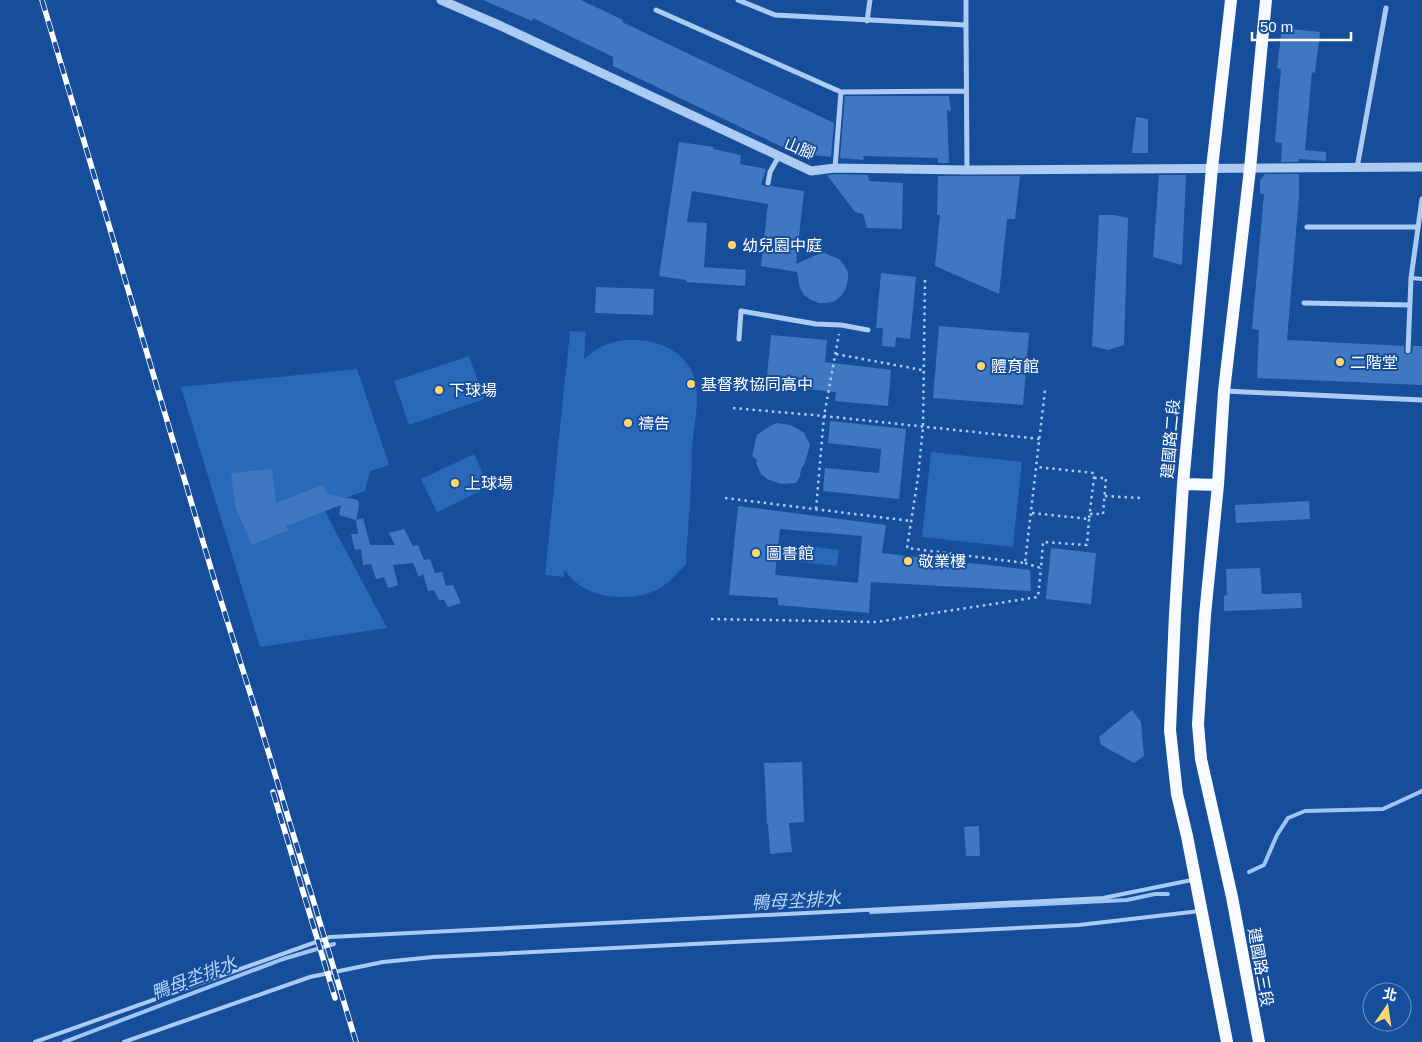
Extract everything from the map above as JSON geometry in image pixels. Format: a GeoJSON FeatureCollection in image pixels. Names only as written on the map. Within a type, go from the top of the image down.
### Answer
{"type":"FeatureCollection","features":[{"type":"Feature","properties":{"kind":"main road","name":"建國路二段"},"geometry":{"type":"LineString","coordinates":[[1201,910],[1177,794],[1170,730],[1174,614],[1182,484],[1212,168],[1231,0]]}},
{"type":"Feature","properties":{"kind":"main road"},"geometry":{"type":"LineString","coordinates":[[1182,484],[1218,485],[1224,391],[1250,169],[1266,0]]}},
{"type":"Feature","properties":{"kind":"main road","name":"建國路三段"},"geometry":{"type":"LineString","coordinates":[[1218,485],[1205,615],[1198,724],[1201,759],[1232,897],[1259,1042]]}},
{"type":"Feature","properties":{"kind":"main road"},"geometry":{"type":"LineString","coordinates":[[1201,910],[1227,1042]]}},
{"type":"Feature","properties":{"kind":"street","name":"山腳"},"geometry":{"type":"LineString","coordinates":[[441,0],[510,30],[811,172],[835,168],[967,170],[1422,167]]}},
{"type":"Feature","properties":{"kind":"street"},"geometry":{"type":"LineString","coordinates":[[738,0],[775,15],[966,25]]}},
{"type":"Feature","properties":{"kind":"street"},"geometry":{"type":"LineString","coordinates":[[868,21],[870,0]]}},
{"type":"Feature","properties":{"kind":"street"},"geometry":{"type":"LineString","coordinates":[[966,0],[967,170]]}},
{"type":"Feature","properties":{"kind":"street"},"geometry":{"type":"LineString","coordinates":[[1357,168],[1386,8]]}},
{"type":"Feature","properties":{"kind":"street"},"geometry":{"type":"LineString","coordinates":[[656,10],[841,92],[966,91]]}},
{"type":"Feature","properties":{"kind":"street"},"geometry":{"type":"LineString","coordinates":[[835,168],[841,92]]}},
{"type":"Feature","properties":{"kind":"street"},"geometry":{"type":"LineString","coordinates":[[768,183],[770,172],[779,156]]}},
{"type":"Feature","properties":{"kind":"street"},"geometry":{"type":"LineString","coordinates":[[1408,351],[1411,278],[1422,199]]}},
{"type":"Feature","properties":{"kind":"street"},"geometry":{"type":"LineString","coordinates":[[1306,226],[1418,226]]}},
{"type":"Feature","properties":{"kind":"street"},"geometry":{"type":"LineString","coordinates":[[1304,303],[1410,305]]}},
{"type":"Feature","properties":{"kind":"street"},"geometry":{"type":"LineString","coordinates":[[739,339],[741,311],[816,324],[841,325],[868,330]]}},
{"type":"Feature","properties":{"kind":"street"},"geometry":{"type":"LineString","coordinates":[[1224,391],[1422,400]]}},
{"type":"Feature","properties":{"kind":"lane"},"geometry":{"type":"LineString","coordinates":[[1411,278],[1422,279]]}},
{"type":"Feature","properties":{"kind":"lane"},"geometry":{"type":"LineString","coordinates":[[35,1042],[330,937],[1103,898],[1194,880]]}},
{"type":"Feature","properties":{"kind":"lane"},"geometry":{"type":"LineString","coordinates":[[124,1042],[310,977],[383,962],[433,957],[1079,925],[1201,910]]}},
{"type":"Feature","properties":{"kind":"path"},"geometry":{"type":"LineString","coordinates":[[925,280],[922,427],[918,477],[907,548],[1025,563],[1041,568]]}},
{"type":"Feature","properties":{"kind":"path"},"geometry":{"type":"LineString","coordinates":[[816,509],[824,416],[841,325]]}},
{"type":"Feature","properties":{"kind":"path"},"geometry":{"type":"LineString","coordinates":[[836,354],[922,370]]}},
{"type":"Feature","properties":{"kind":"path"},"geometry":{"type":"LineString","coordinates":[[1025,563],[1045,390]]}},
{"type":"Feature","properties":{"kind":"path"},"geometry":{"type":"LineString","coordinates":[[733,408],[1040,439]]}},
{"type":"Feature","properties":{"kind":"path"},"geometry":{"type":"LineString","coordinates":[[711,619],[876,622],[1038,597],[1043,542],[1087,545],[1094,473],[1036,467]]}},
{"type":"Feature","properties":{"kind":"path"},"geometry":{"type":"LineString","coordinates":[[1090,514],[1103,514],[1105,496],[1106,478],[1094,478]]}},
{"type":"Feature","properties":{"kind":"path"},"geometry":{"type":"LineString","coordinates":[[1105,496],[1140,498]]}},
{"type":"Feature","properties":{"kind":"path"},"geometry":{"type":"LineString","coordinates":[[725,498],[911,521]]}},
{"type":"Feature","properties":{"kind":"path"},"geometry":{"type":"LineString","coordinates":[[1032,513],[1089,519]]}},
{"type":"Feature","properties":{"kind":"shaded area"},"geometry":{"type":"Polygon","coordinates":[[[570,331],[586,332],[584,359],[591,353],[613,342],[629,340],[647,341],[667,347],[679,355],[689,366],[695,381],[697,400],[692,447],[686,565],[660,588],[641,595],[618,597],[596,593],[576,582],[564,570],[564,577],[545,575],[570,331]]]}},
{"type":"Feature","properties":{"kind":"shaded area","name":"下球場"},"geometry":{"type":"Polygon","coordinates":[[[469,356],[484,399],[409,425],[394,381],[469,356]]]}},
{"type":"Feature","properties":{"kind":"shaded area"},"geometry":{"type":"Polygon","coordinates":[[[357,369],[389,465],[370,471],[365,491],[322,506],[387,628],[260,647],[181,387],[357,369]]]}},
{"type":"Feature","properties":{"kind":"shaded area"},"geometry":{"type":"Polygon","coordinates":[[[931,452],[1022,462],[1013,547],[922,537],[931,452]]]}},
{"type":"Feature","properties":{"kind":"shaded area","name":"上球場"},"geometry":{"type":"Polygon","coordinates":[[[474,454],[489,487],[437,512],[421,479],[474,454]]]}},
{"type":"Feature","properties":{"kind":"shaded area"},"geometry":{"type":"Polygon","coordinates":[[[800,545],[839,550],[837,566],[798,562],[800,545]]]}},
{"type":"Feature","properties":{"kind":"building"},"geometry":{"type":"Polygon","coordinates":[[[483,0],[581,0],[623,20],[622,22],[834,123],[831,157],[795,153],[613,66],[613,57],[533,18],[532,21],[483,0]]]}},
{"type":"Feature","properties":{"kind":"building"},"geometry":{"type":"Polygon","coordinates":[[[1282,28],[1320,32],[1315,73],[1312,72],[1305,150],[1326,152],[1326,161],[1299,159],[1299,162],[1281,162],[1282,143],[1275,142],[1281,69],[1277,68],[1282,28]]]}},
{"type":"Feature","properties":{"kind":"building"},"geometry":{"type":"Polygon","coordinates":[[[845,96],[949,96],[951,111],[947,110],[949,163],[938,163],[938,158],[863,156],[864,160],[840,158],[845,96]]]}},
{"type":"Feature","properties":{"kind":"building"},"geometry":{"type":"Polygon","coordinates":[[[1136,117],[1148,119],[1148,153],[1132,153],[1136,117]]]}},
{"type":"Feature","properties":{"kind":"building"},"geometry":{"type":"Polygon","coordinates":[[[679,142],[714,147],[713,149],[741,155],[740,164],[766,169],[761,185],[804,191],[796,264],[824,253],[839,259],[848,272],[846,288],[842,295],[835,301],[819,303],[804,295],[800,288],[797,272],[761,266],[768,204],[692,191],[687,222],[707,223],[704,267],[746,270],[745,286],[686,282],[686,280],[659,276],[679,142]]]}},
{"type":"Feature","properties":{"kind":"building"},"geometry":{"type":"Polygon","coordinates":[[[1265,174],[1299,174],[1299,196],[1287,340],[1404,346],[1404,353],[1407,355],[1412,353],[1413,346],[1422,346],[1422,385],[1257,378],[1259,330],[1252,329],[1264,194],[1260,194],[1260,181],[1265,174]]]}},
{"type":"Feature","properties":{"kind":"building"},"geometry":{"type":"Polygon","coordinates":[[[827,175],[868,175],[869,181],[903,183],[902,229],[867,228],[863,214],[855,212],[827,175]]]}},
{"type":"Feature","properties":{"kind":"building"},"geometry":{"type":"Polygon","coordinates":[[[1159,175],[1186,175],[1182,265],[1153,257],[1159,175]]]}},
{"type":"Feature","properties":{"kind":"building"},"geometry":{"type":"Polygon","coordinates":[[[938,176],[1020,176],[1015,219],[1007,219],[999,294],[935,266],[940,215],[937,215],[938,176]]]}},
{"type":"Feature","properties":{"kind":"building"},"geometry":{"type":"Polygon","coordinates":[[[1099,215],[1114,215],[1128,218],[1124,345],[1108,350],[1092,346],[1099,215]]]}},
{"type":"Feature","properties":{"kind":"building"},"geometry":{"type":"Polygon","coordinates":[[[881,273],[916,277],[910,339],[896,337],[895,347],[882,346],[883,328],[876,328],[881,273]]]}},
{"type":"Feature","properties":{"kind":"building"},"geometry":{"type":"Polygon","coordinates":[[[596,287],[654,289],[653,315],[595,313],[596,287]]]}},
{"type":"Feature","properties":{"kind":"building","name":"體育館"},"geometry":{"type":"Polygon","coordinates":[[[939,326],[1029,333],[1023,405],[933,398],[939,326]]]}},
{"type":"Feature","properties":{"kind":"building"},"geometry":{"type":"Polygon","coordinates":[[[771,335],[827,340],[825,362],[891,370],[888,406],[835,401],[836,392],[766,385],[771,335]]]}},
{"type":"Feature","properties":{"kind":"building"},"geometry":{"type":"Polygon","coordinates":[[[830,421],[906,429],[899,499],[823,491],[825,468],[879,473],[881,449],[828,443],[830,421]]]}},
{"type":"Feature","properties":{"kind":"building"},"geometry":{"type":"Polygon","coordinates":[[[777,423],[790,425],[804,433],[810,445],[796,483],[781,484],[767,479],[761,474],[756,463],[757,460],[752,456],[757,435],[777,423]]]}},
{"type":"Feature","properties":{"kind":"building"},"geometry":{"type":"Polygon","coordinates":[[[272,469],[276,503],[323,485],[327,494],[358,500],[359,506],[356,520],[339,515],[341,505],[286,526],[288,530],[252,545],[235,507],[231,473],[272,469]]]}},
{"type":"Feature","properties":{"kind":"building"},"geometry":{"type":"Polygon","coordinates":[[[1309,501],[1310,519],[1236,523],[1235,505],[1309,501]]]}},
{"type":"Feature","properties":{"kind":"building","name":"敬業樓"},"geometry":{"type":"Polygon","coordinates":[[[738,506],[886,525],[882,553],[1030,570],[1031,591],[871,582],[869,613],[778,605],[778,598],[729,595],[738,506]],[[780,529],[775,575],[858,583],[862,536],[780,529]]]}},
{"type":"Feature","properties":{"kind":"building"},"geometry":{"type":"Polygon","coordinates":[[[363,518],[370,545],[395,545],[389,533],[404,529],[413,546],[418,545],[424,560],[430,559],[435,573],[442,572],[446,586],[453,585],[461,603],[448,607],[444,600],[439,600],[434,590],[428,591],[423,574],[419,577],[413,563],[393,565],[398,585],[388,588],[384,577],[376,579],[371,564],[363,565],[361,549],[355,550],[351,534],[358,534],[356,520],[363,518]]]}},
{"type":"Feature","properties":{"kind":"building"},"geometry":{"type":"Polygon","coordinates":[[[1051,548],[1096,553],[1091,604],[1046,599],[1051,548]]]}},
{"type":"Feature","properties":{"kind":"building"},"geometry":{"type":"Polygon","coordinates":[[[1260,568],[1262,594],[1301,593],[1302,608],[1224,611],[1224,596],[1227,595],[1226,569],[1260,568]]]}},
{"type":"Feature","properties":{"kind":"building"},"geometry":{"type":"Polygon","coordinates":[[[1132,710],[1141,722],[1144,756],[1134,763],[1101,745],[1099,737],[1132,710]]]}},
{"type":"Feature","properties":{"kind":"building"},"geometry":{"type":"Polygon","coordinates":[[[802,762],[804,822],[789,823],[792,852],[770,854],[764,763],[802,762]]]}},
{"type":"Feature","properties":{"kind":"building"},"geometry":{"type":"Polygon","coordinates":[[[979,826],[980,856],[966,856],[964,827],[979,826]]]}},
{"type":"Feature","properties":{"kind":"waterway","name":"鴨母坔排水"},"geometry":{"type":"LineString","coordinates":[[1249,872],[1264,865],[1277,835],[1288,818],[1305,811],[1383,809],[1422,791]]}},
{"type":"Feature","properties":{"kind":"waterway","name":"鴨母坔排水"},"geometry":{"type":"LineString","coordinates":[[871,912],[1127,900],[1155,894],[1168,894]]}},
{"type":"Feature","properties":{"kind":"waterway","name":"鴨母坔排水"},"geometry":{"type":"LineString","coordinates":[[64,1042],[283,959],[334,944]]}},
{"type":"Feature","properties":{"kind":"railway"},"geometry":{"type":"LineString","coordinates":[[42,0],[215,582],[356,1042]]}},
{"type":"Feature","properties":{"kind":"railway"},"geometry":{"type":"LineString","coordinates":[[273,792],[335,998]]}},
{"type":"Feature","properties":{"kind":"place","name":"幼兒園中庭"},"geometry":{"type":"Point","coordinates":[732,245]}},
{"type":"Feature","properties":{"kind":"place","name":"二階堂"},"geometry":{"type":"Point","coordinates":[1340,362]}},
{"type":"Feature","properties":{"kind":"place","name":"體育館"},"geometry":{"type":"Point","coordinates":[981,366]}},
{"type":"Feature","properties":{"kind":"place","name":"基督教協同高中"},"geometry":{"type":"Point","coordinates":[691,384]}},
{"type":"Feature","properties":{"kind":"place","name":"下球場"},"geometry":{"type":"Point","coordinates":[439,390]}},
{"type":"Feature","properties":{"kind":"place","name":"禱告"},"geometry":{"type":"Point","coordinates":[628,423]}},
{"type":"Feature","properties":{"kind":"place","name":"上球場"},"geometry":{"type":"Point","coordinates":[455,483]}},
{"type":"Feature","properties":{"kind":"place","name":"圖書館"},"geometry":{"type":"Point","coordinates":[756,553]}},
{"type":"Feature","properties":{"kind":"place","name":"敬業樓"},"geometry":{"type":"Point","coordinates":[908,561]}}]}
